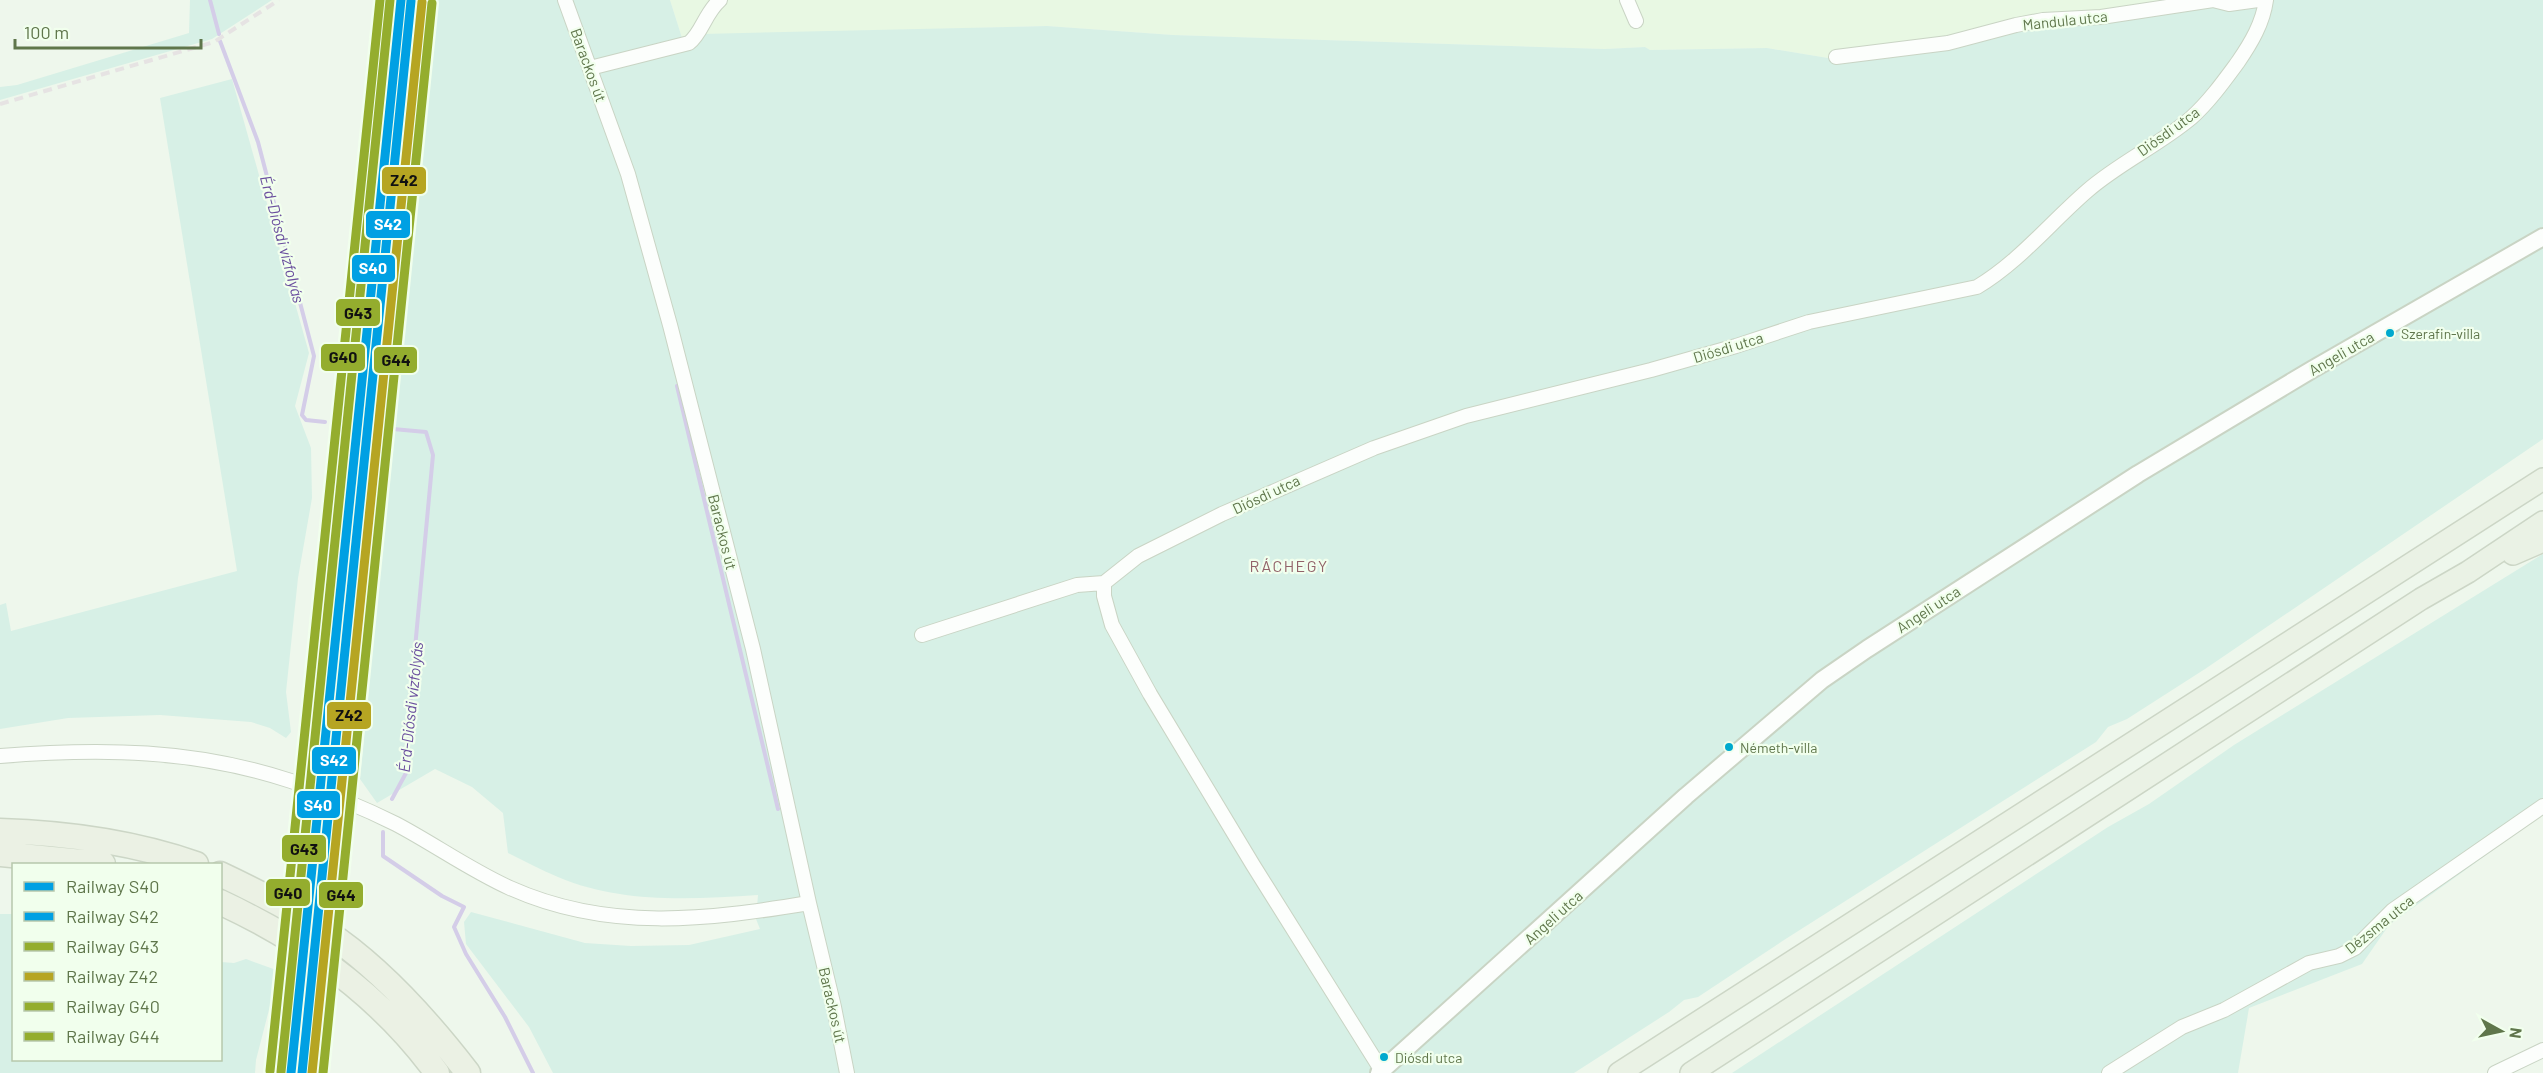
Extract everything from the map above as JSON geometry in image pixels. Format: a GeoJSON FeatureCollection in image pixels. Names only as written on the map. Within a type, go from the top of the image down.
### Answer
{"type":"FeatureCollection","features":[{"type":"Feature","properties":{"kind":"highway"},"geometry":{"type":"LineString","coordinates":[[1618,1073],[2543,479]]}},
{"type":"Feature","properties":{"kind":"highway"},"geometry":{"type":"LineString","coordinates":[[1691,1073],[2411,605],[2468,572],[2543,522]]}},
{"type":"Feature","properties":{"kind":"highway"},"geometry":{"type":"LineString","coordinates":[[2468,572],[2543,541]]}},
{"type":"Feature","properties":{"kind":"highway"},"geometry":{"type":"LineString","coordinates":[[0,831],[62,834],[102,840],[192,863]]}},
{"type":"Feature","properties":{"kind":"highway"},"geometry":{"type":"LineString","coordinates":[[0,854],[93,863]]}},
{"type":"Feature","properties":{"kind":"highway"},"geometry":{"type":"LineString","coordinates":[[222,875],[266,896],[327,932],[384,979],[437,1073]]}},
{"type":"Feature","properties":{"kind":"highway"},"geometry":{"type":"LineString","coordinates":[[222,903],[287,935],[315,954],[367,995],[408,1020],[468,1073]]}},
{"type":"Feature","properties":{"kind":"street","name":"Barackos út"},"geometry":{"type":"LineString","coordinates":[[565,0],[628,174],[673,337],[753,649],[847,1073]]}},
{"type":"Feature","properties":{"kind":"street"},"geometry":{"type":"LineString","coordinates":[[590,68],[689,43],[694,39],[705,17],[720,0]]}},
{"type":"Feature","properties":{"kind":"street"},"geometry":{"type":"LineString","coordinates":[[1627,0],[1636,21]]}},
{"type":"Feature","properties":{"kind":"street","name":"Mandula utca"},"geometry":{"type":"LineString","coordinates":[[1836,57],[1948,43],[2016,25],[2057,18],[2101,17],[2213,0],[2229,4],[2258,0]]}},
{"type":"Feature","properties":{"kind":"street","name":"Diósdi utca"},"geometry":{"type":"LineString","coordinates":[[1104,583],[1138,556],[1222,514],[1374,448],[1466,416],[1651,370],[1809,322],[1977,287],[2018,257],[2087,191],[2113,170],[2191,118],[2220,86],[2249,46],[2259,26],[2266,0]]}},
{"type":"Feature","properties":{"kind":"street","name":"Angeli utca"},"geometry":{"type":"LineString","coordinates":[[1381,1072],[1686,796],[1822,680],[2138,474],[2313,369],[2543,237]]}},
{"type":"Feature","properties":{"kind":"street"},"geometry":{"type":"LineString","coordinates":[[922,635],[1077,585],[1104,583],[1104,596],[1112,625],[1150,694],[1252,865],[1381,1072]]}},
{"type":"Feature","properties":{"kind":"street"},"geometry":{"type":"LineString","coordinates":[[0,756],[73,750],[112,750],[215,761],[257,771],[322,791],[396,824],[510,888],[550,902],[604,915],[666,920],[698,919],[808,903]]}},
{"type":"Feature","properties":{"kind":"street","name":"Dézsma utca"},"geometry":{"type":"LineString","coordinates":[[2109,1073],[2182,1027],[2224,1010],[2309,963],[2339,956],[2355,948],[2393,910],[2543,806]]}},
{"type":"Feature","properties":{"kind":"street"},"geometry":{"type":"LineString","coordinates":[[2495,1073],[2543,1050]]}},
{"type":"Feature","properties":{"kind":"shaded area"},"geometry":{"type":"Polygon","coordinates":[[[190,0],[272,0],[212,39],[0,100],[0,87],[17,85],[189,33],[190,0]]]}},
{"type":"Feature","properties":{"kind":"shaded area"},"geometry":{"type":"Polygon","coordinates":[[[424,0],[670,0],[683,41],[702,34],[1047,26],[1173,35],[1605,49],[1767,48],[1834,59],[2016,25],[2258,0],[2543,0],[2543,439],[2205,669],[2127,719],[2108,727],[2096,742],[1698,997],[1684,1000],[1574,1073],[553,1073],[529,1027],[466,944],[464,922],[471,912],[585,943],[631,946],[689,945],[760,929],[756,919],[758,895],[656,898],[606,892],[582,886],[508,853],[503,813],[472,787],[435,769],[377,803],[360,779],[397,384],[398,242],[424,0]]]}},
{"type":"Feature","properties":{"kind":"shaded area"},"geometry":{"type":"Polygon","coordinates":[[[670,0],[2258,0],[1834,59],[1767,48],[1605,49],[1173,35],[1047,26],[818,32],[683,41],[670,0]]]}},
{"type":"Feature","properties":{"kind":"shaded area"},"geometry":{"type":"Polygon","coordinates":[[[232,79],[309,353],[295,406],[311,448],[312,498],[298,578],[286,692],[291,732],[286,738],[270,728],[251,722],[160,715],[68,718],[0,729],[0,605],[6,603],[11,631],[237,571],[160,98],[232,79]]]}},
{"type":"Feature","properties":{"kind":"shaded area"},"geometry":{"type":"Polygon","coordinates":[[[2543,554],[2543,814],[2389,925],[2362,964],[2249,1008],[2238,1073],[1732,1073],[2108,827],[2149,804],[2234,745],[2543,554]]]}},
{"type":"Feature","properties":{"kind":"shaded area"},"geometry":{"type":"Polygon","coordinates":[[[0,914],[12,914],[12,1061],[222,1061],[222,962],[234,963],[246,959],[279,971],[256,1060],[255,1073],[0,1073],[0,914]]]}},
{"type":"Feature","properties":{"kind":"waterway","name":"Érd-Diósdi vízfolyás"},"geometry":{"type":"LineString","coordinates":[[210,0],[219,34]]}},
{"type":"Feature","properties":{"kind":"waterway","name":"Érd-Diósdi vízfolyás"},"geometry":{"type":"LineString","coordinates":[[220,41],[258,142],[314,356],[302,415],[306,420],[325,422]]}},
{"type":"Feature","properties":{"kind":"waterway"},"geometry":{"type":"LineString","coordinates":[[677,386],[778,809]]}},
{"type":"Feature","properties":{"kind":"waterway","name":"Érd-Diósdi vízfolyás"},"geometry":{"type":"LineString","coordinates":[[392,799],[406,773],[411,691],[433,455],[426,432],[393,429]]}},
{"type":"Feature","properties":{"kind":"waterway","name":"Érd-Diósdi vízfolyás"},"geometry":{"type":"LineString","coordinates":[[383,832],[383,856],[442,896],[464,907],[454,927],[466,954],[505,1017],[533,1073]]}},
{"type":"Feature","properties":{"kind":"railway"},"geometry":{"type":"LineString","coordinates":[[0,104],[214,42],[279,0]]}},
{"type":"Feature","properties":{"kind":"railway"},"geometry":{"type":"LineString","coordinates":[[366,252],[374,164],[376,71],[382,0]]}},
{"type":"Feature","properties":{"kind":"rail line","name":"G40"},"geometry":{"type":"LineString","coordinates":[[270,1071],[380,0]]}},
{"type":"Feature","properties":{"kind":"rail line","name":"G43"},"geometry":{"type":"LineString","coordinates":[[281,1072],[390,0]]}},
{"type":"Feature","properties":{"kind":"rail line","name":"S40"},"geometry":{"type":"LineString","coordinates":[[291,1073],[401,0]]}},
{"type":"Feature","properties":{"kind":"rail line","name":"S42"},"geometry":{"type":"LineString","coordinates":[[302,1073],[411,1]]}},
{"type":"Feature","properties":{"kind":"rail line","name":"Z42"},"geometry":{"type":"LineString","coordinates":[[312,1073],[422,2]]}},
{"type":"Feature","properties":{"kind":"rail line","name":"G44"},"geometry":{"type":"LineString","coordinates":[[323,1073],[432,3]]}},
{"type":"Feature","properties":{"kind":"place","name":"Szerafin-villa"},"geometry":{"type":"Point","coordinates":[2390,333]}},
{"type":"Feature","properties":{"kind":"place","name":"Németh-villa"},"geometry":{"type":"Point","coordinates":[1729,747]}},
{"type":"Feature","properties":{"kind":"place","name":"Diósdi utca"},"geometry":{"type":"Point","coordinates":[1384,1057]}},
{"type":"Feature","properties":{"kind":"district","name":"RÁCHEGY"},"geometry":{"type":"Point","coordinates":[1289,565]}}]}
